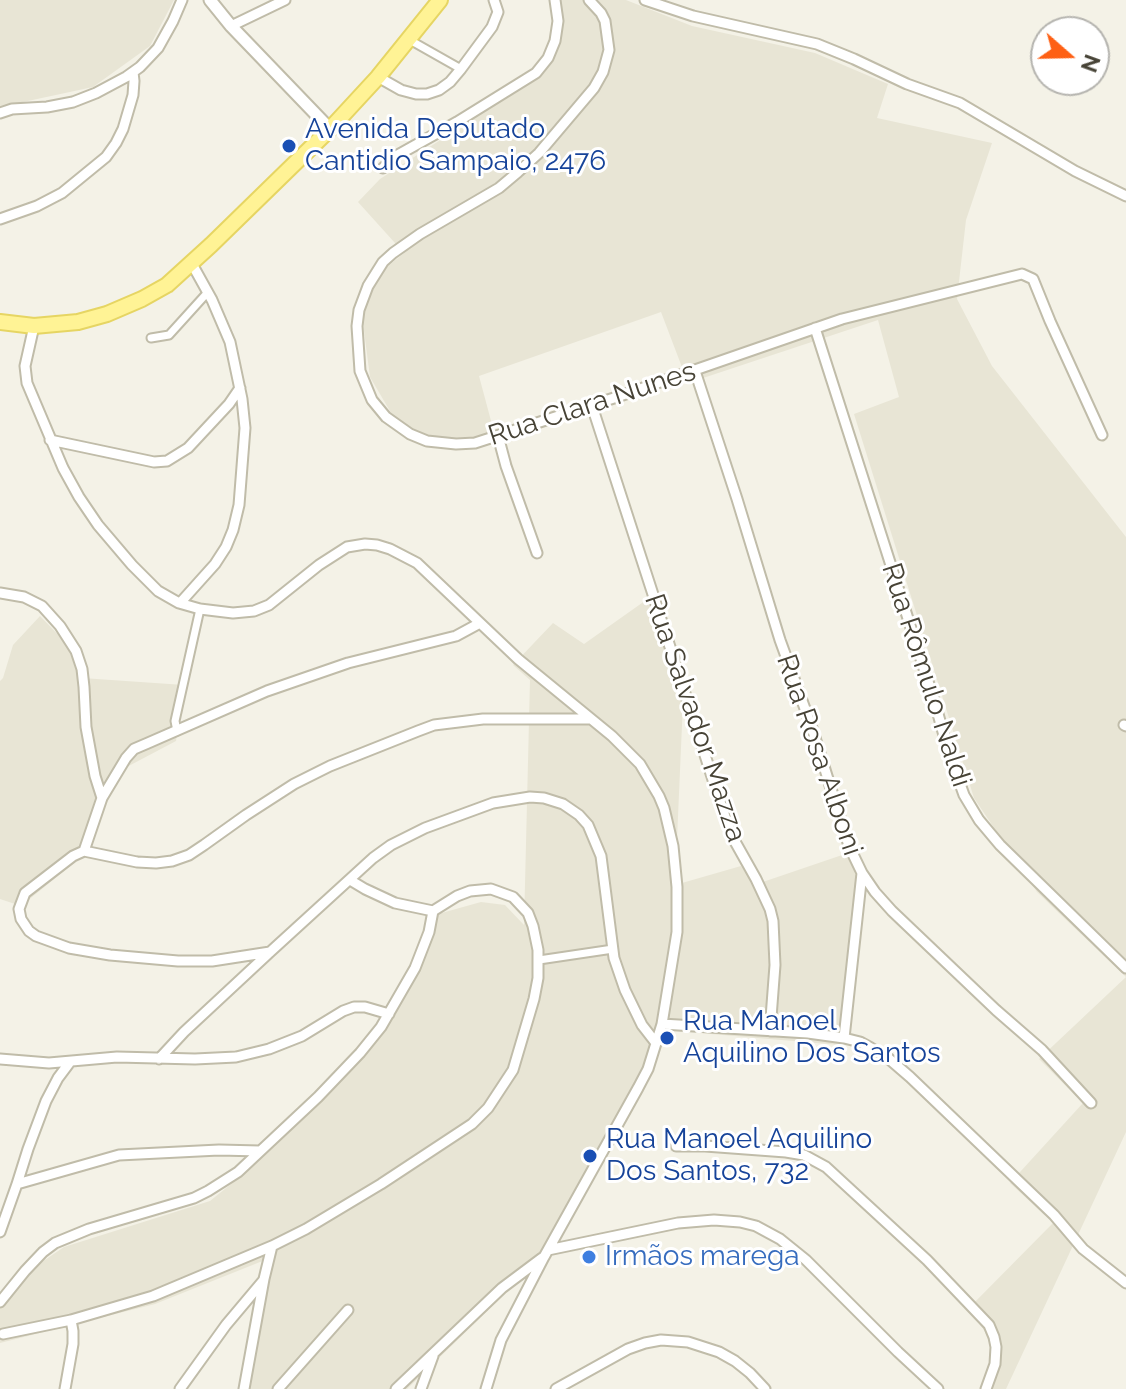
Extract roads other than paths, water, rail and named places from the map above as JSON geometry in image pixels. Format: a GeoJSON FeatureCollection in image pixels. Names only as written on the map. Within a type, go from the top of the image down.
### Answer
{"type":"FeatureCollection","features":[{"type":"Feature","properties":{"kind":"main road"},"geometry":{"type":"LineString","coordinates":[[0,322],[34,326],[78,322],[107,314],[167,285],[330,129],[378,77],[440,0]]}},
{"type":"Feature","properties":{"kind":"street"},"geometry":{"type":"LineString","coordinates":[[0,113],[73,102],[133,72],[158,48],[182,0]]}},
{"type":"Feature","properties":{"kind":"street"},"geometry":{"type":"LineString","coordinates":[[210,0],[330,129]]}},
{"type":"Feature","properties":{"kind":"street"},"geometry":{"type":"LineString","coordinates":[[231,26],[285,0]]}},
{"type":"Feature","properties":{"kind":"street"},"geometry":{"type":"LineString","coordinates":[[378,77],[401,90],[416,94],[439,90],[461,69],[496,21],[498,12],[494,0]]}},
{"type":"Feature","properties":{"kind":"street"},"geometry":{"type":"LineString","coordinates":[[383,168],[396,156],[536,73],[548,58],[555,41],[558,21],[555,0]]}},
{"type":"Feature","properties":{"kind":"street","name":"Rua Clara Nunes"},"geometry":{"type":"LineString","coordinates":[[589,0],[605,21],[609,50],[603,72],[594,88],[539,153],[518,172],[499,188],[406,244],[383,262],[368,286],[359,310],[357,336],[360,371],[372,400],[386,417],[410,434],[427,441],[475,443],[842,319],[1022,274],[1033,279],[1102,435]]}},
{"type":"Feature","properties":{"kind":"street"},"geometry":{"type":"LineString","coordinates":[[645,0],[693,16],[817,44],[854,59],[907,84],[960,103],[1076,172],[1126,196]]}},
{"type":"Feature","properties":{"kind":"street"},"geometry":{"type":"LineString","coordinates":[[408,39],[461,69]]}},
{"type":"Feature","properties":{"kind":"street"},"geometry":{"type":"LineString","coordinates":[[0,219],[62,193],[106,157],[123,129],[133,95],[133,72]]}},
{"type":"Feature","properties":{"kind":"street"},"geometry":{"type":"LineString","coordinates":[[180,603],[215,564],[226,547],[235,523],[242,485],[245,428],[230,342],[192,264]]}},
{"type":"Feature","properties":{"kind":"street"},"geometry":{"type":"LineString","coordinates":[[151,338],[169,335],[208,292]]}},
{"type":"Feature","properties":{"kind":"street"},"geometry":{"type":"LineString","coordinates":[[34,326],[26,358],[26,377],[28,389],[50,440],[79,497],[105,534],[153,586],[169,598],[200,609],[233,613],[254,611],[278,598],[347,547],[377,545],[405,555],[518,659],[632,755],[647,773],[659,796],[669,827],[675,864],[677,932],[662,1024],[648,1069],[501,1340],[486,1389]]}},
{"type":"Feature","properties":{"kind":"street","name":"Rua Rômulo Naldi"},"geometry":{"type":"LineString","coordinates":[[815,328],[964,795],[979,820],[1000,845],[1126,968]]}},
{"type":"Feature","properties":{"kind":"street","name":"Rua Rosa Alboni"},"geometry":{"type":"LineString","coordinates":[[695,371],[780,640],[849,846],[862,873],[892,911],[1042,1050],[1091,1103]]}},
{"type":"Feature","properties":{"kind":"street"},"geometry":{"type":"LineString","coordinates":[[50,440],[154,462],[167,461],[188,448],[240,388]]}},
{"type":"Feature","properties":{"kind":"street","name":"Rua Salvador Mazza"},"geometry":{"type":"LineString","coordinates":[[592,406],[726,820],[770,909],[775,954],[770,1031]]}},
{"type":"Feature","properties":{"kind":"street"},"geometry":{"type":"LineString","coordinates":[[498,436],[537,553]]}},
{"type":"Feature","properties":{"kind":"street"},"geometry":{"type":"LineString","coordinates":[[0,593],[24,597],[42,606],[76,651],[82,669],[86,727],[102,798]]}},
{"type":"Feature","properties":{"kind":"street"},"geometry":{"type":"LineString","coordinates":[[177,731],[175,721],[200,609]]}},
{"type":"Feature","properties":{"kind":"street"},"geometry":{"type":"LineString","coordinates":[[84,851],[102,798],[134,749],[267,691],[348,663],[456,636],[480,623]]}},
{"type":"Feature","properties":{"kind":"street"},"geometry":{"type":"LineString","coordinates":[[270,952],[212,961],[140,959],[69,948],[29,931],[19,909],[25,893],[84,851],[156,863],[189,855],[294,784],[361,752],[434,725],[483,719],[590,719]]}},
{"type":"Feature","properties":{"kind":"street"},"geometry":{"type":"LineString","coordinates":[[159,1059],[270,952],[391,845],[419,830],[493,803],[530,797],[563,804],[579,815],[595,838],[601,856],[613,949],[625,990],[642,1025],[656,1043]]}},
{"type":"Feature","properties":{"kind":"street"},"geometry":{"type":"LineString","coordinates":[[844,1038],[862,873]]}},
{"type":"Feature","properties":{"kind":"street"},"geometry":{"type":"LineString","coordinates":[[1,1333],[71,1320],[153,1296],[272,1246],[381,1184],[481,1116],[493,1102],[513,1070],[534,999],[539,960],[528,913],[513,897],[491,889],[470,891],[433,911],[395,903],[350,880]]}},
{"type":"Feature","properties":{"kind":"street"},"geometry":{"type":"LineString","coordinates":[[1,1299],[55,1243],[89,1229],[201,1195],[238,1172],[318,1097],[381,1027],[415,968],[429,932],[433,911]]}},
{"type":"Feature","properties":{"kind":"street"},"geometry":{"type":"LineString","coordinates":[[539,960],[613,949]]}},
{"type":"Feature","properties":{"kind":"street"},"geometry":{"type":"LineString","coordinates":[[0,1059],[49,1063],[117,1057],[236,1057],[254,1054],[302,1036],[354,1007],[389,1014]]}},
{"type":"Feature","properties":{"kind":"street"},"geometry":{"type":"LineString","coordinates":[[662,1024],[808,1033],[860,1042],[888,1058],[1054,1215],[1083,1249],[1126,1283]]}},
{"type":"Feature","properties":{"kind":"street"},"geometry":{"type":"LineString","coordinates":[[0,1232],[46,1101],[70,1062]]}},
{"type":"Feature","properties":{"kind":"street"},"geometry":{"type":"LineString","coordinates":[[676,1146],[786,1152],[804,1155],[826,1167],[927,1260],[989,1325],[996,1347],[995,1364],[986,1389]]}},
{"type":"Feature","properties":{"kind":"street"},"geometry":{"type":"LineString","coordinates":[[17,1184],[119,1155],[260,1151]]}},
{"type":"Feature","properties":{"kind":"street"},"geometry":{"type":"LineString","coordinates":[[396,1389],[502,1288],[546,1253],[678,1223],[714,1220],[756,1226],[780,1239],[806,1260],[938,1389]]}},
{"type":"Feature","properties":{"kind":"street"},"geometry":{"type":"LineString","coordinates":[[244,1389],[272,1246]]}},
{"type":"Feature","properties":{"kind":"street"},"geometry":{"type":"LineString","coordinates":[[180,1389],[264,1279]]}},
{"type":"Feature","properties":{"kind":"street"},"geometry":{"type":"LineString","coordinates":[[278,1389],[348,1310]]}},
{"type":"Feature","properties":{"kind":"street"},"geometry":{"type":"LineString","coordinates":[[65,1389],[73,1344],[71,1320]]}},
{"type":"Feature","properties":{"kind":"street"},"geometry":{"type":"LineString","coordinates":[[556,1389],[628,1349],[661,1340],[688,1342],[719,1352],[750,1373],[765,1389]]}},
{"type":"Feature","properties":{"kind":"street"},"geometry":{"type":"LineString","coordinates":[[421,1389],[434,1353]]}},
{"type":"Feature","properties":{"kind":"place","name":"Avenida Deputado Cantidio Sampaio, 2476"},"geometry":{"type":"Point","coordinates":[289,146]}},
{"type":"Feature","properties":{"kind":"place","name":"Rua Manoel Aquilino Dos Santos"},"geometry":{"type":"Point","coordinates":[667,1038]}},
{"type":"Feature","properties":{"kind":"place","name":"Rua Manoel Aquilino Dos Santos, 732"},"geometry":{"type":"Point","coordinates":[590,1156]}},
{"type":"Feature","properties":{"kind":"place","name":"Irmãos marega"},"geometry":{"type":"Point","coordinates":[589,1257]}}]}
